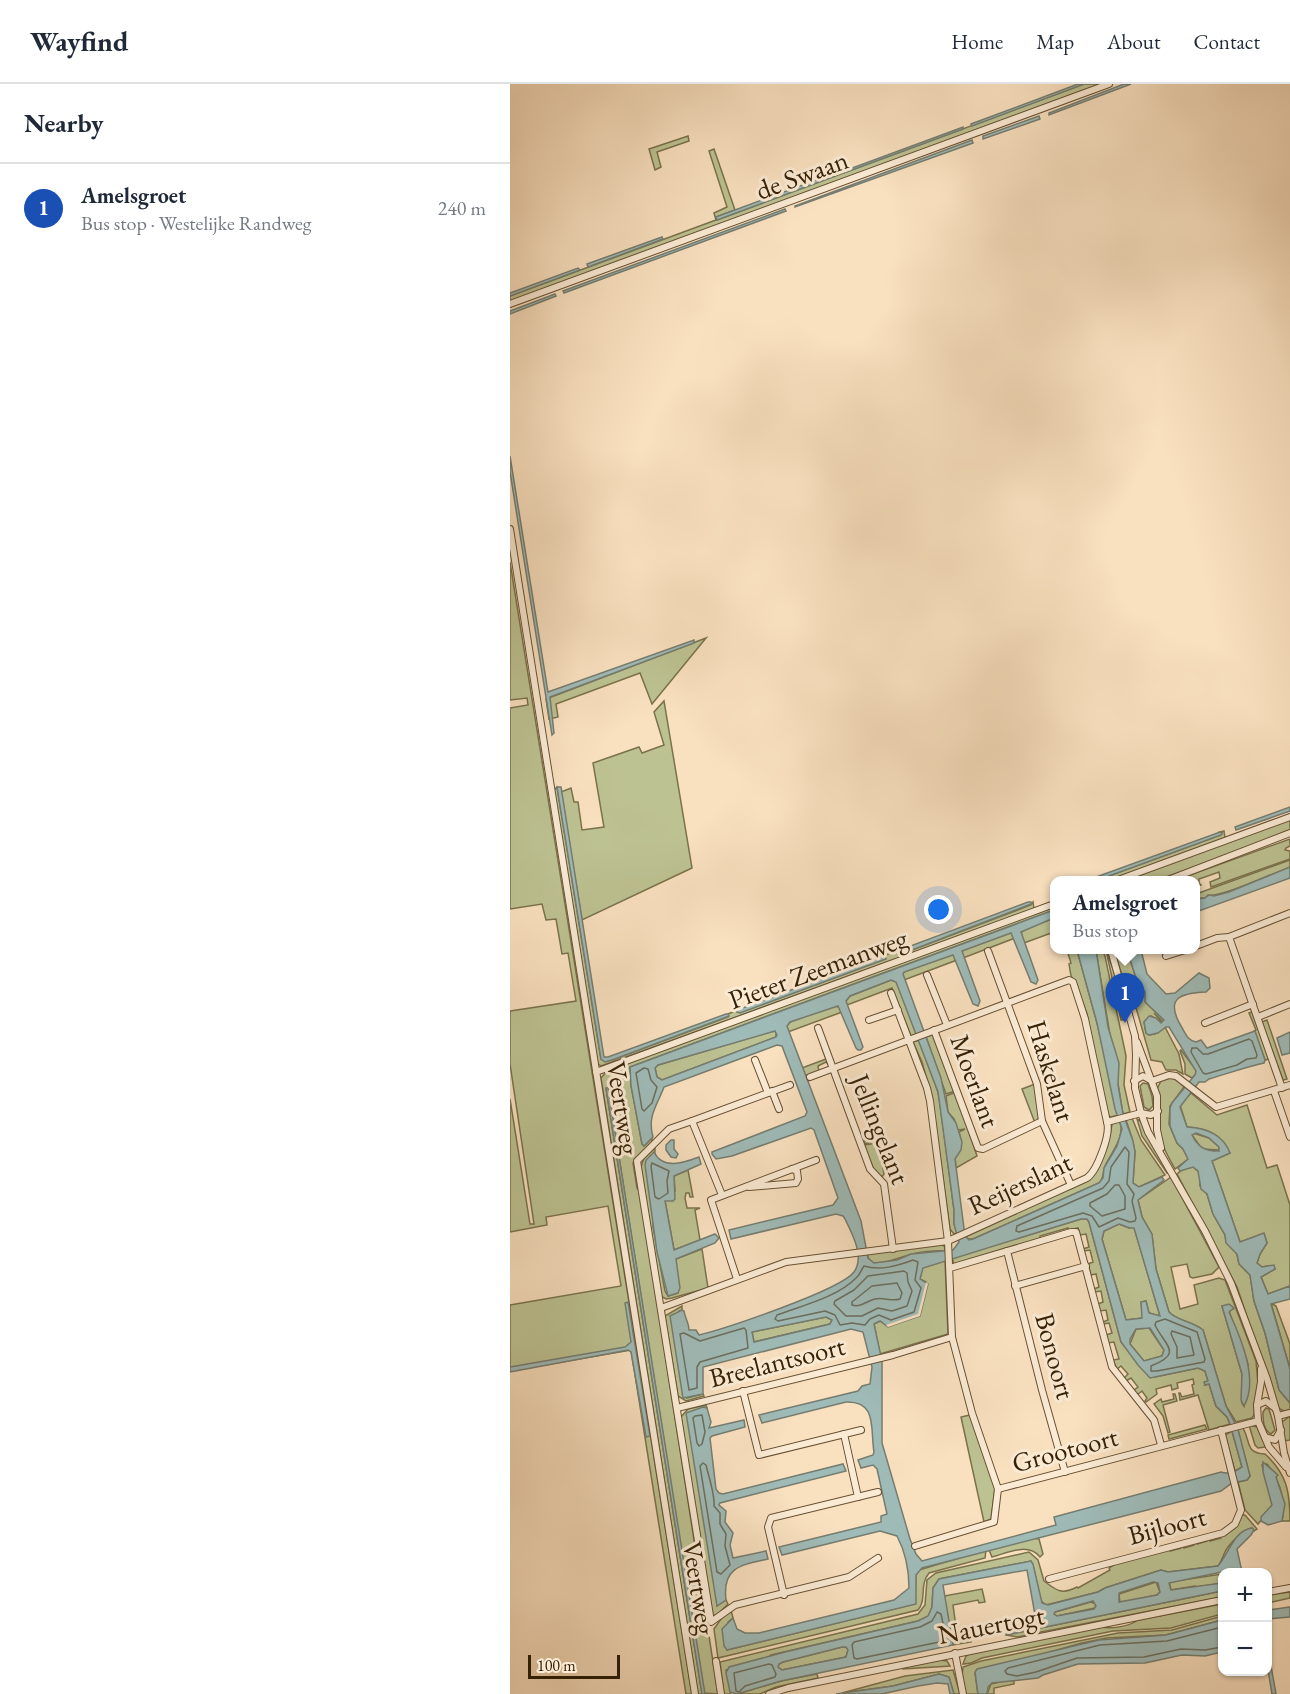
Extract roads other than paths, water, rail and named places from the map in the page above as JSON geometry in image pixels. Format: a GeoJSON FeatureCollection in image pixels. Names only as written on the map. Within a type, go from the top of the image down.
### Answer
{"type":"FeatureCollection","features":[{"type":"Feature","properties":{"kind":"street","name":"de Swaan"},"geometry":{"type":"LineString","coordinates":[[510,304],[1109,84]]}},
{"type":"Feature","properties":{"kind":"street","name":"Veertweg"},"geometry":{"type":"LineString","coordinates":[[510,529],[695,1694]]}},
{"type":"Feature","properties":{"kind":"street"},"geometry":{"type":"LineString","coordinates":[[1129,876],[1290,817]]}},
{"type":"Feature","properties":{"kind":"street"},"geometry":{"type":"LineString","coordinates":[[1178,876],[1290,835]]}},
{"type":"Feature","properties":{"kind":"street","name":"Pieter Zeemanweg"},"geometry":{"type":"LineString","coordinates":[[597,1072],[1050,905]]}},
{"type":"Feature","properties":{"kind":"street"},"geometry":{"type":"LineString","coordinates":[[1200,944],[1217,938],[1229,937],[1290,914]]}},
{"type":"Feature","properties":{"kind":"street"},"geometry":{"type":"LineString","coordinates":[[1229,937],[1282,1088]]}},
{"type":"Feature","properties":{"kind":"street","name":"Haskelant"},"geometry":{"type":"LineString","coordinates":[[988,951],[1038,1084],[1042,1121],[1071,1185]]}},
{"type":"Feature","properties":{"kind":"street"},"geometry":{"type":"LineString","coordinates":[[1112,954],[1135,1036],[1157,1096],[1157,1130],[1163,1155]]}},
{"type":"Feature","properties":{"kind":"street"},"geometry":{"type":"LineString","coordinates":[[1166,956],[1172,954]]}},
{"type":"Feature","properties":{"kind":"street"},"geometry":{"type":"LineString","coordinates":[[927,975],[947,1025]]}},
{"type":"Feature","properties":{"kind":"street"},"geometry":{"type":"LineString","coordinates":[[810,1077],[1066,980],[1073,982],[1085,1019],[1110,1121],[1141,1113],[1151,1115],[1158,1112]]}},
{"type":"Feature","properties":{"kind":"street","name":"Grootoort"},"geometry":{"type":"LineString","coordinates":[[891,993],[911,1039],[930,1101],[949,1244],[952,1337],[972,1413],[998,1489],[1258,1421]]}},
{"type":"Feature","properties":{"kind":"street"},"geometry":{"type":"LineString","coordinates":[[1205,1023],[1253,1004]]}},
{"type":"Feature","properties":{"kind":"street"},"geometry":{"type":"LineString","coordinates":[[1258,1017],[1290,1004]]}},
{"type":"Feature","properties":{"kind":"street"},"geometry":{"type":"LineString","coordinates":[[868,1020],[898,1010]]}},
{"type":"Feature","properties":{"kind":"street","name":"Jellingelant"},"geometry":{"type":"LineString","coordinates":[[818,1028],[870,1169],[884,1184],[893,1248]]}},
{"type":"Feature","properties":{"kind":"street","name":"Moerlant"},"geometry":{"type":"LineString","coordinates":[[932,1031],[978,1148],[982,1149],[1042,1121]]}},
{"type":"Feature","properties":{"kind":"street"},"geometry":{"type":"LineString","coordinates":[[1135,1036],[1134,1081],[1141,1113],[1148,1132],[1173,1173],[1226,1273],[1276,1408],[1284,1453],[1290,1472]]}},
{"type":"Feature","properties":{"kind":"street"},"geometry":{"type":"LineString","coordinates":[[755,1060],[780,1109]]}},
{"type":"Feature","properties":{"kind":"street"},"geometry":{"type":"LineString","coordinates":[[1134,1081],[1143,1076],[1152,1081],[1172,1075],[1185,1082],[1213,1106],[1220,1107],[1290,1085]]}},
{"type":"Feature","properties":{"kind":"street"},"geometry":{"type":"LineString","coordinates":[[790,1085],[669,1130],[637,1161],[711,1622],[735,1605],[849,1578],[878,1558]]}},
{"type":"Feature","properties":{"kind":"street"},"geometry":{"type":"LineString","coordinates":[[1274,1091],[1290,1137]]}},
{"type":"Feature","properties":{"kind":"street"},"geometry":{"type":"LineString","coordinates":[[692,1121],[722,1195]]}},
{"type":"Feature","properties":{"kind":"street","name":"Reijerslant"},"geometry":{"type":"LineString","coordinates":[[661,1308],[786,1262],[893,1248],[949,1244],[967,1232],[1087,1178],[1093,1171],[1108,1136],[1110,1121]]}},
{"type":"Feature","properties":{"kind":"street"},"geometry":{"type":"LineString","coordinates":[[737,1279],[711,1200],[816,1160]]}},
{"type":"Feature","properties":{"kind":"street"},"geometry":{"type":"LineString","coordinates":[[742,1187],[796,1183],[798,1174],[792,1168]]}},
{"type":"Feature","properties":{"kind":"street"},"geometry":{"type":"LineString","coordinates":[[950,1265],[1074,1231],[1077,1234],[1113,1367],[1154,1420],[1161,1445]]}},
{"type":"Feature","properties":{"kind":"street","name":"Bonoort"},"geometry":{"type":"LineString","coordinates":[[1007,1251],[1065,1472]]}},
{"type":"Feature","properties":{"kind":"street"},"geometry":{"type":"LineString","coordinates":[[1015,1286],[1086,1266]]}},
{"type":"Feature","properties":{"kind":"street","name":"Breelantsoort"},"geometry":{"type":"LineString","coordinates":[[677,1408],[864,1362],[952,1337]]}},
{"type":"Feature","properties":{"kind":"street"},"geometry":{"type":"LineString","coordinates":[[1260,1363],[1258,1421],[1269,1448],[1290,1472]]}},
{"type":"Feature","properties":{"kind":"street"},"geometry":{"type":"LineString","coordinates":[[743,1391],[759,1455],[861,1430]]}},
{"type":"Feature","properties":{"kind":"street"},"geometry":{"type":"LineString","coordinates":[[1257,1405],[1266,1401],[1276,1408]]}},
{"type":"Feature","properties":{"kind":"street"},"geometry":{"type":"LineString","coordinates":[[1278,1416],[1290,1413]]}},
{"type":"Feature","properties":{"kind":"street","name":"Bijloort"},"geometry":{"type":"LineString","coordinates":[[1049,1579],[1227,1531],[1235,1524],[1241,1512],[1229,1466],[1223,1430]]}},
{"type":"Feature","properties":{"kind":"street"},"geometry":{"type":"LineString","coordinates":[[1264,1437],[1275,1440],[1281,1430]]}},
{"type":"Feature","properties":{"kind":"street"},"geometry":{"type":"LineString","coordinates":[[844,1434],[858,1497]]}},
{"type":"Feature","properties":{"kind":"street"},"geometry":{"type":"LineString","coordinates":[[915,1546],[994,1522],[998,1489]]}},
{"type":"Feature","properties":{"kind":"street"},"geometry":{"type":"LineString","coordinates":[[784,1595],[768,1527],[771,1518],[878,1492]]}},
{"type":"Feature","properties":{"kind":"street"},"geometry":{"type":"LineString","coordinates":[[1272,1591],[1290,1588]]}},
{"type":"Feature","properties":{"kind":"street","name":"Nauertogt"},"geometry":{"type":"LineString","coordinates":[[769,1694],[955,1653],[1218,1601]]}},
{"type":"Feature","properties":{"kind":"street"},"geometry":{"type":"LineString","coordinates":[[955,1653],[963,1694]]}},
{"type":"Feature","properties":{"kind":"street"},"geometry":{"type":"LineString","coordinates":[[716,1662],[721,1694]]}},
{"type":"Feature","properties":{"kind":"water"},"geometry":{"type":"Polygon","coordinates":[[[1078,84],[1084,84],[972,126],[971,124],[1078,84]]]}},
{"type":"Feature","properties":{"kind":"water"},"geometry":{"type":"Polygon","coordinates":[[[1124,84],[1131,84],[1049,115],[1049,113],[1124,84]]]}},
{"type":"Feature","properties":{"kind":"water"},"geometry":{"type":"Polygon","coordinates":[[[1039,116],[1040,119],[983,139],[983,136],[1039,116]]]}},
{"type":"Feature","properties":{"kind":"water"},"geometry":{"type":"Polygon","coordinates":[[[963,127],[963,129],[844,173],[844,171],[963,127]]]}},
{"type":"Feature","properties":{"kind":"water"},"geometry":{"type":"Polygon","coordinates":[[[972,140],[973,143],[795,207],[795,206],[972,140]]]}},
{"type":"Feature","properties":{"kind":"water"},"geometry":{"type":"Polygon","coordinates":[[[835,173],[835,176],[717,220],[716,217],[835,173]]]}},
{"type":"Feature","properties":{"kind":"water"},"geometry":{"type":"Polygon","coordinates":[[[785,209],[786,211],[564,293],[563,291],[785,209]]]}},
{"type":"Feature","properties":{"kind":"water"},"geometry":{"type":"Polygon","coordinates":[[[662,237],[663,239],[588,267],[587,264],[662,237]]]}},
{"type":"Feature","properties":{"kind":"water"},"geometry":{"type":"Polygon","coordinates":[[[578,268],[580,270],[510,296],[510,293],[578,268]]]}},
{"type":"Feature","properties":{"kind":"water"},"geometry":{"type":"Polygon","coordinates":[[[555,294],[556,296],[510,314],[510,311],[555,294]]]}},
{"type":"Feature","properties":{"kind":"water"},"geometry":{"type":"Polygon","coordinates":[[[510,456],[548,692],[694,640],[694,643],[550,697],[554,733],[552,735],[510,472],[510,456]]]}},
{"type":"Feature","properties":{"kind":"water"},"geometry":{"type":"Polygon","coordinates":[[[557,787],[561,787],[604,1057],[726,1014],[729,1016],[612,1060],[605,1062],[601,1059],[557,787]]]}},
{"type":"Feature","properties":{"kind":"water"},"geometry":{"type":"Polygon","coordinates":[[[1290,807],[1290,811],[1236,830],[1235,827],[1290,807]]]}},
{"type":"Feature","properties":{"kind":"water"},"geometry":{"type":"Polygon","coordinates":[[[1220,832],[1222,833],[1109,876],[1099,876],[1220,832]]]}},
{"type":"Feature","properties":{"kind":"water"},"geometry":{"type":"Polygon","coordinates":[[[1290,867],[1290,878],[1200,911],[1200,899],[1229,892],[1290,867]]]}},
{"type":"Feature","properties":{"kind":"water"},"geometry":{"type":"Polygon","coordinates":[[[1028,902],[1031,904],[912,950],[896,953],[897,951],[1028,902]]]}},
{"type":"Feature","properties":{"kind":"water"},"geometry":{"type":"Polygon","coordinates":[[[1050,911],[1050,920],[1021,932],[1038,980],[1036,984],[1031,982],[1011,933],[962,951],[980,1001],[978,1006],[973,1004],[953,955],[903,974],[941,1078],[948,1112],[956,1123],[962,1142],[961,1150],[955,1159],[965,1236],[969,1240],[973,1239],[1099,1183],[1103,1178],[1104,1168],[1117,1146],[1122,1129],[1115,1109],[1097,1023],[1078,954],[1097,954],[1108,1027],[1119,1063],[1118,1085],[1123,1114],[1135,1152],[1133,1183],[1139,1187],[1162,1177],[1164,1180],[1138,1200],[1142,1217],[1152,1234],[1156,1269],[1169,1312],[1203,1330],[1226,1406],[1238,1429],[1250,1476],[1247,1480],[1232,1483],[1221,1491],[922,1568],[916,1575],[916,1604],[727,1650],[724,1646],[722,1629],[733,1618],[737,1629],[745,1633],[759,1633],[894,1600],[909,1588],[908,1568],[897,1536],[880,1531],[782,1555],[779,1547],[881,1522],[881,1516],[887,1514],[877,1469],[873,1465],[861,1468],[858,1460],[873,1455],[874,1452],[872,1426],[868,1411],[863,1406],[846,1402],[762,1423],[759,1415],[858,1391],[862,1386],[870,1384],[872,1367],[863,1332],[851,1329],[703,1367],[703,1394],[683,1398],[670,1316],[684,1311],[689,1330],[696,1330],[699,1335],[756,1317],[845,1280],[857,1266],[858,1252],[845,1219],[836,1214],[731,1239],[729,1230],[833,1205],[838,1198],[814,1130],[811,1128],[732,1156],[716,1159],[712,1154],[712,1152],[805,1116],[807,1112],[782,1046],[777,1045],[664,1087],[652,1117],[653,1137],[644,1146],[631,1086],[630,1067],[1050,911]],[[891,980],[850,996],[846,1001],[863,1047],[861,1050],[856,1048],[838,1006],[790,1022],[787,1026],[861,1221],[868,1258],[874,1263],[897,1260],[911,1254],[953,1250],[959,1242],[954,1224],[938,1092],[896,982],[891,980]],[[775,1031],[658,1065],[655,1068],[657,1077],[662,1080],[776,1037],[775,1031]],[[1087,1219],[923,1268],[920,1279],[928,1284],[920,1316],[888,1327],[880,1321],[874,1324],[882,1361],[882,1443],[910,1539],[916,1554],[922,1561],[1056,1525],[1054,1517],[1221,1472],[1232,1472],[1242,1467],[1227,1417],[1216,1406],[1209,1384],[1205,1385],[1204,1382],[1208,1381],[1205,1371],[1198,1368],[1150,1378],[1121,1342],[1087,1219]],[[1119,1224],[1104,1231],[1102,1239],[1126,1320],[1142,1318],[1141,1302],[1146,1301],[1149,1313],[1160,1316],[1134,1228],[1119,1224]],[[826,1317],[752,1332],[754,1342],[830,1324],[832,1320],[826,1317]],[[1150,1328],[1136,1329],[1130,1339],[1130,1344],[1144,1361],[1162,1356],[1164,1350],[1150,1328]]]}},
{"type":"Feature","properties":{"kind":"water"},"geometry":{"type":"Polygon","coordinates":[[[1128,954],[1142,954],[1147,974],[1166,994],[1175,993],[1199,973],[1209,978],[1210,988],[1206,992],[1183,996],[1175,1003],[1176,1016],[1191,1040],[1196,1042],[1201,1040],[1207,1048],[1255,1031],[1264,1063],[1199,1082],[1180,1107],[1187,1127],[1213,1133],[1227,1146],[1230,1153],[1212,1161],[1240,1242],[1264,1233],[1267,1243],[1257,1263],[1262,1267],[1274,1265],[1275,1269],[1261,1277],[1268,1294],[1290,1286],[1290,1299],[1271,1304],[1290,1369],[1290,1403],[1279,1390],[1265,1333],[1254,1301],[1250,1275],[1239,1264],[1237,1254],[1226,1243],[1225,1235],[1213,1214],[1207,1194],[1201,1189],[1198,1171],[1193,1167],[1180,1171],[1178,1168],[1188,1159],[1177,1143],[1170,1126],[1170,1108],[1196,1071],[1169,1027],[1158,1033],[1149,1035],[1146,1033],[1144,1022],[1149,1016],[1161,1023],[1164,1020],[1145,1002],[1145,992],[1138,984],[1128,954]],[[1196,1133],[1192,1135],[1202,1148],[1219,1151],[1219,1147],[1209,1138],[1196,1133]]]}},
{"type":"Feature","properties":{"kind":"water"},"geometry":{"type":"Polygon","coordinates":[[[885,955],[886,959],[740,1013],[737,1012],[737,1010],[885,955]]]}},
{"type":"Feature","properties":{"kind":"water"},"geometry":{"type":"Polygon","coordinates":[[[1290,1032],[1290,1053],[1282,1055],[1277,1038],[1290,1032]]]}},
{"type":"Feature","properties":{"kind":"water"},"geometry":{"type":"Polygon","coordinates":[[[606,1088],[608,1088],[705,1694],[702,1694],[701,1688],[606,1088]]]}},
{"type":"Feature","properties":{"kind":"water"},"geometry":{"type":"Polygon","coordinates":[[[674,1140],[674,1149],[678,1154],[676,1158],[671,1157],[666,1150],[666,1145],[674,1140]]]}},
{"type":"Feature","properties":{"kind":"water"},"geometry":{"type":"Polygon","coordinates":[[[654,1152],[658,1158],[668,1163],[680,1163],[699,1157],[701,1164],[674,1176],[675,1199],[665,1201],[674,1250],[715,1234],[719,1238],[715,1243],[676,1259],[680,1288],[678,1293],[668,1296],[657,1252],[645,1165],[646,1160],[654,1152]]]}},
{"type":"Feature","properties":{"kind":"water"},"geometry":{"type":"Polygon","coordinates":[[[628,1302],[650,1436],[646,1437],[631,1352],[628,1350],[510,1372],[510,1367],[625,1347],[631,1342],[625,1303],[628,1302]]]}},
{"type":"Feature","properties":{"kind":"water"},"geometry":{"type":"Polygon","coordinates":[[[1229,1304],[1234,1308],[1229,1312],[1243,1346],[1249,1372],[1250,1384],[1244,1406],[1241,1400],[1242,1374],[1222,1306],[1229,1304]]]}},
{"type":"Feature","properties":{"kind":"water"},"geometry":{"type":"Polygon","coordinates":[[[703,1407],[707,1408],[711,1422],[709,1428],[744,1420],[745,1427],[710,1438],[716,1489],[719,1493],[723,1494],[843,1464],[846,1471],[720,1503],[719,1505],[726,1511],[725,1522],[733,1533],[730,1545],[733,1558],[766,1551],[768,1559],[735,1569],[727,1581],[726,1600],[717,1606],[686,1413],[703,1407]]]}},
{"type":"Feature","properties":{"kind":"water"},"geometry":{"type":"Polygon","coordinates":[[[1263,1462],[1278,1475],[1276,1477],[1285,1504],[1282,1521],[1268,1525],[1261,1521],[1261,1517],[1272,1505],[1263,1472],[1263,1462]]]}},
{"type":"Feature","properties":{"kind":"water"},"geometry":{"type":"Polygon","coordinates":[[[1252,1528],[1254,1530],[1237,1549],[1241,1568],[1218,1568],[1218,1573],[1169,1583],[1171,1590],[1218,1584],[1218,1592],[1006,1635],[1007,1632],[1037,1626],[1027,1570],[943,1585],[953,1645],[781,1681],[737,1694],[730,1692],[726,1673],[729,1667],[918,1621],[928,1616],[932,1607],[933,1588],[939,1579],[1031,1561],[1042,1603],[1048,1605],[1098,1592],[1161,1570],[1168,1572],[1218,1566],[1240,1533],[1252,1528]],[[1153,1582],[1119,1593],[1119,1602],[1157,1595],[1160,1592],[1158,1583],[1153,1582]],[[1093,1601],[1054,1614],[1057,1616],[1094,1609],[1096,1606],[1093,1601]],[[842,1647],[783,1662],[778,1667],[782,1670],[846,1657],[848,1650],[842,1647]]]}},
{"type":"Feature","properties":{"kind":"water"},"geometry":{"type":"Polygon","coordinates":[[[1290,1607],[1290,1617],[1272,1619],[1272,1609],[1290,1607]]]}},
{"type":"Feature","properties":{"kind":"water"},"geometry":{"type":"Polygon","coordinates":[[[1218,1621],[1218,1653],[1205,1656],[1182,1655],[1145,1663],[1078,1664],[1038,1678],[992,1683],[988,1687],[987,1694],[978,1694],[975,1672],[977,1669],[1099,1640],[1166,1635],[1218,1621]]]}},
{"type":"Feature","properties":{"kind":"water"},"geometry":{"type":"Polygon","coordinates":[[[1272,1672],[1276,1694],[1272,1694],[1269,1676],[1272,1676],[1272,1672]]]}},
{"type":"Feature","properties":{"kind":"water"},"geometry":{"type":"Polygon","coordinates":[[[939,1674],[949,1677],[954,1694],[950,1694],[948,1684],[937,1683],[882,1694],[836,1694],[893,1686],[939,1674]]]}},
{"type":"Feature","properties":{"kind":"place","name":"Amelsgroet"},"geometry":{"type":"Point","coordinates":[1125,1023]}}]}
